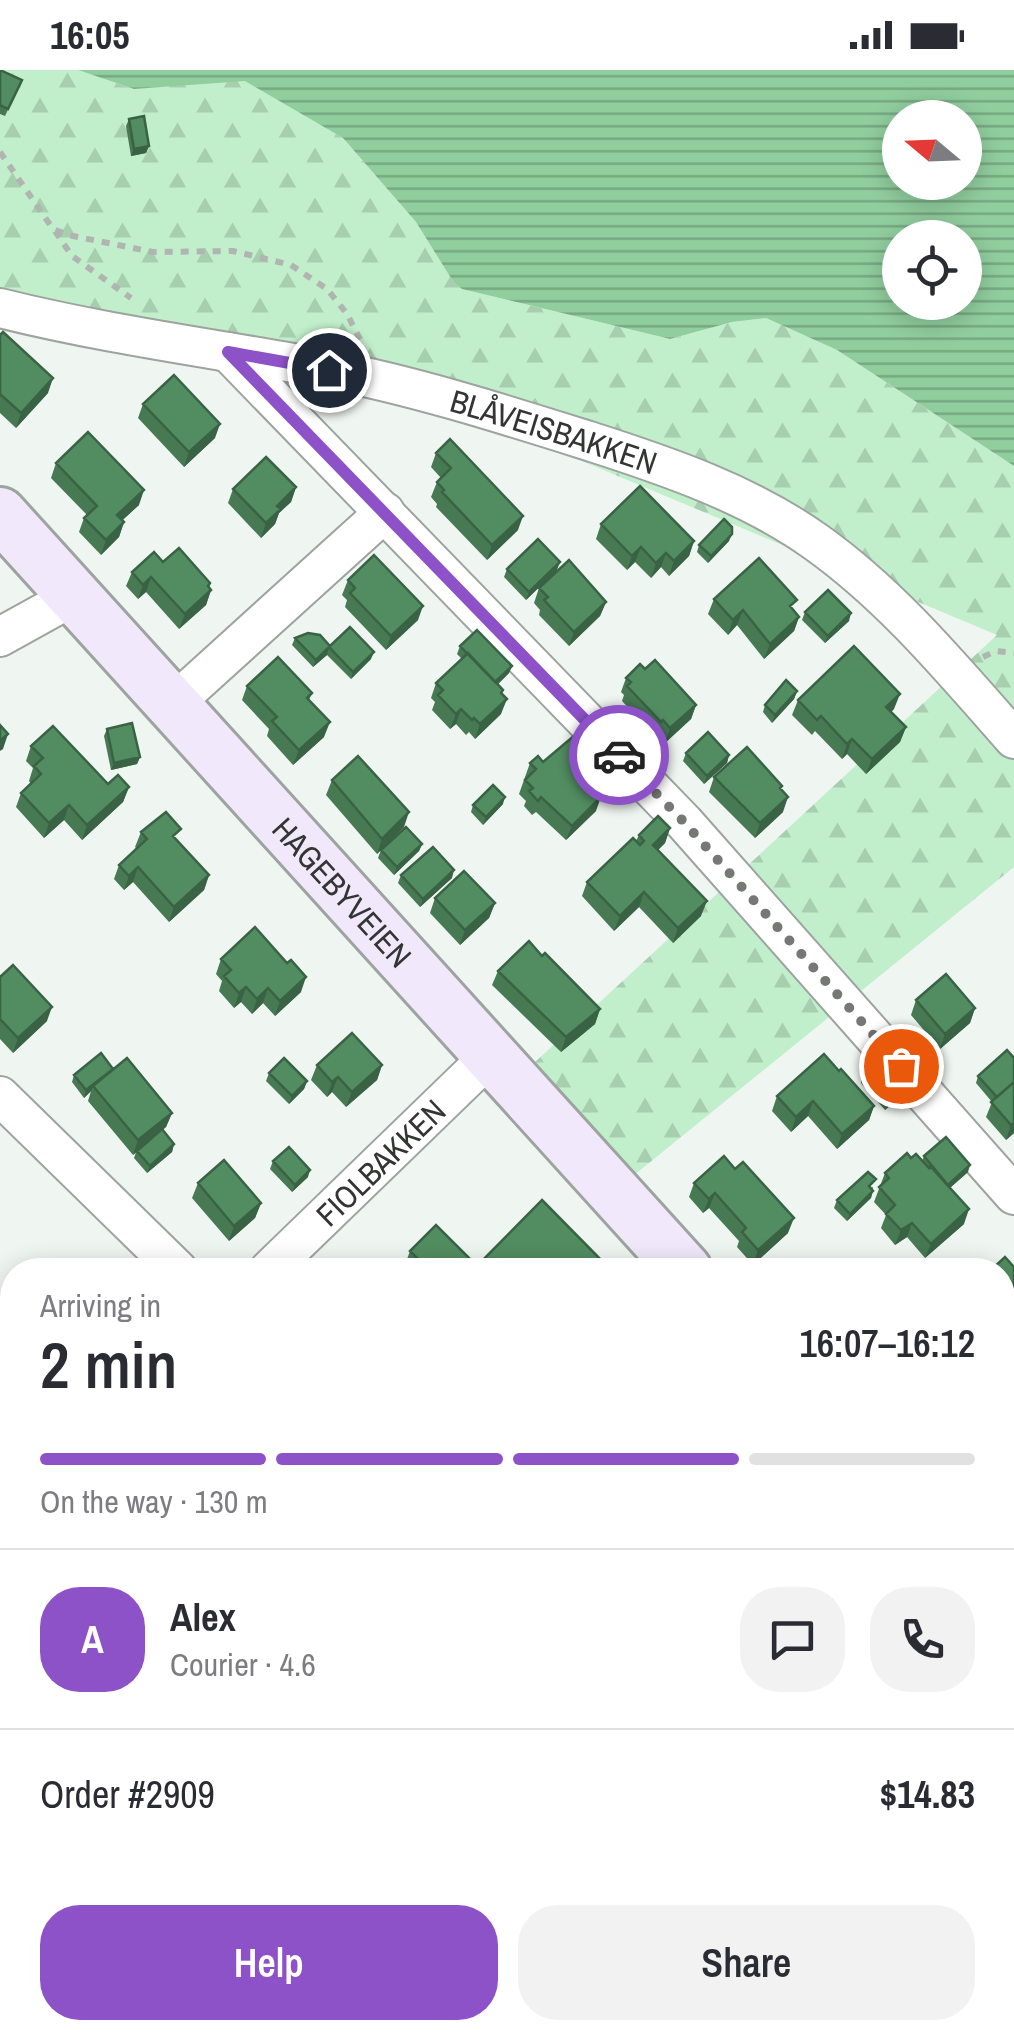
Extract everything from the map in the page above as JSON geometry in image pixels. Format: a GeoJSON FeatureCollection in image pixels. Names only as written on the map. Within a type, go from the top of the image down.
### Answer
{"type":"FeatureCollection","features":[{"type":"Feature","properties":{"kind":"main road","name":"HAGEBYVEIEN"},"geometry":{"type":"LineString","coordinates":[[0,514],[675,1258]]}},
{"type":"Feature","properties":{"kind":"street","name":"BLÅVEISBAKKEN"},"geometry":{"type":"LineString","coordinates":[[0,308],[77,327],[383,382],[646,459],[762,510],[816,542],[886,600],[1014,739]]}},
{"type":"Feature","properties":{"kind":"street"},"geometry":{"type":"LineString","coordinates":[[228,352],[684,822],[1014,1196]]}},
{"type":"Feature","properties":{"kind":"street"},"geometry":{"type":"LineString","coordinates":[[172,705],[385,512]]}},
{"type":"Feature","properties":{"kind":"street"},"geometry":{"type":"LineString","coordinates":[[0,636],[74,596]]}},
{"type":"Feature","properties":{"kind":"street","name":"FIOLBAKKEN"},"geometry":{"type":"LineString","coordinates":[[281,1258],[490,1056]]}},
{"type":"Feature","properties":{"kind":"street"},"geometry":{"type":"LineString","coordinates":[[0,1096],[166,1258]]}},
{"type":"Feature","properties":{"kind":"path"},"geometry":{"type":"LineString","coordinates":[[0,152],[72,256],[133,298]]}},
{"type":"Feature","properties":{"kind":"path"},"geometry":{"type":"LineString","coordinates":[[54,229],[153,252],[233,250],[304,271],[327,288],[347,314],[383,382]]}},
{"type":"Feature","properties":{"kind":"green space"},"geometry":{"type":"Polygon","coordinates":[[[0,70],[78,70],[134,89],[245,80],[343,138],[416,222],[454,283],[462,289],[670,339],[732,322],[766,318],[837,350],[1014,466],[1014,867],[633,1176],[534,1063],[997,635],[427,396],[0,289],[0,70]]]}},
{"type":"Feature","properties":{"kind":"shaded area"},"geometry":{"type":"Polygon","coordinates":[[[78,70],[1014,70],[1014,466],[837,350],[766,318],[732,322],[670,339],[462,289],[454,283],[416,222],[343,138],[245,81],[134,89],[78,70]]]}},
{"type":"Feature","properties":{"kind":"building"},"geometry":{"type":"Polygon","coordinates":[[[0,70],[22,80],[8,109],[0,105],[0,70]]]}},
{"type":"Feature","properties":{"kind":"building"},"geometry":{"type":"Polygon","coordinates":[[[144,116],[149,146],[134,149],[129,119],[144,116]]]}},
{"type":"Feature","properties":{"kind":"building"},"geometry":{"type":"Polygon","coordinates":[[[3,332],[53,378],[21,413],[0,394],[3,332]]]}},
{"type":"Feature","properties":{"kind":"building"},"geometry":{"type":"Polygon","coordinates":[[[174,375],[220,424],[189,452],[143,404],[174,375]]]}},
{"type":"Feature","properties":{"kind":"building"},"geometry":{"type":"Polygon","coordinates":[[[88,432],[144,490],[117,515],[124,522],[106,540],[84,518],[97,506],[56,463],[88,432]]]}},
{"type":"Feature","properties":{"kind":"building"},"geometry":{"type":"Polygon","coordinates":[[[450,439],[523,516],[492,545],[437,482],[451,468],[436,453],[450,439]]]}},
{"type":"Feature","properties":{"kind":"building"},"geometry":{"type":"Polygon","coordinates":[[[266,457],[296,487],[266,523],[233,489],[266,457]]]}},
{"type":"Feature","properties":{"kind":"building"},"geometry":{"type":"Polygon","coordinates":[[[640,486],[694,541],[674,561],[666,553],[656,563],[641,547],[632,556],[601,524],[640,486]]]}},
{"type":"Feature","properties":{"kind":"building"},"geometry":{"type":"Polygon","coordinates":[[[724,519],[732,527],[732,534],[711,556],[699,545],[724,519]]]}},
{"type":"Feature","properties":{"kind":"building"},"geometry":{"type":"Polygon","coordinates":[[[538,539],[560,562],[529,592],[507,569],[538,539]]]}},
{"type":"Feature","properties":{"kind":"building"},"geometry":{"type":"Polygon","coordinates":[[[179,548],[210,583],[211,590],[185,614],[151,577],[143,585],[132,572],[154,552],[163,562],[179,548]]]}},
{"type":"Feature","properties":{"kind":"building"},"geometry":{"type":"Polygon","coordinates":[[[374,555],[423,606],[391,636],[350,593],[355,588],[348,580],[374,555]]]}},
{"type":"Feature","properties":{"kind":"building"},"geometry":{"type":"Polygon","coordinates":[[[759,558],[797,600],[790,606],[799,617],[770,644],[743,610],[733,620],[714,599],[759,558]]]}},
{"type":"Feature","properties":{"kind":"building"},"geometry":{"type":"Polygon","coordinates":[[[569,560],[606,602],[574,632],[544,600],[548,597],[539,588],[569,560]]]}},
{"type":"Feature","properties":{"kind":"building"},"geometry":{"type":"Polygon","coordinates":[[[828,590],[851,613],[828,636],[805,612],[828,590]]]}},
{"type":"Feature","properties":{"kind":"building"},"geometry":{"type":"Polygon","coordinates":[[[350,627],[374,652],[353,672],[329,647],[316,660],[295,638],[308,633],[320,635],[330,646],[350,627]]]}},
{"type":"Feature","properties":{"kind":"building"},"geometry":{"type":"Polygon","coordinates":[[[477,630],[512,666],[495,682],[460,646],[477,630]]]}},
{"type":"Feature","properties":{"kind":"building"},"geometry":{"type":"Polygon","coordinates":[[[854,646],[900,694],[886,707],[906,727],[872,759],[852,739],[847,744],[821,716],[817,720],[798,700],[854,646]]]}},
{"type":"Feature","properties":{"kind":"building"},"geometry":{"type":"Polygon","coordinates":[[[468,653],[507,699],[480,724],[461,709],[456,714],[438,695],[443,690],[436,683],[468,653]]]}},
{"type":"Feature","properties":{"kind":"building"},"geometry":{"type":"Polygon","coordinates":[[[278,657],[312,693],[307,698],[330,722],[299,750],[272,721],[277,717],[247,686],[278,657]]]}},
{"type":"Feature","properties":{"kind":"building"},"geometry":{"type":"Polygon","coordinates":[[[655,660],[696,705],[670,728],[627,686],[631,682],[626,678],[640,664],[645,669],[655,660]]]}},
{"type":"Feature","properties":{"kind":"building"},"geometry":{"type":"Polygon","coordinates":[[[786,680],[797,691],[775,715],[765,705],[786,680]]]}},
{"type":"Feature","properties":{"kind":"building"},"geometry":{"type":"Polygon","coordinates":[[[132,723],[140,757],[114,763],[107,729],[132,723]]]}},
{"type":"Feature","properties":{"kind":"building"},"geometry":{"type":"Polygon","coordinates":[[[0,725],[8,734],[0,741],[0,725]]]}},
{"type":"Feature","properties":{"kind":"building"},"geometry":{"type":"Polygon","coordinates":[[[53,726],[108,784],[118,775],[129,787],[87,825],[69,805],[49,823],[21,793],[41,774],[34,766],[43,758],[31,746],[53,726]]]}},
{"type":"Feature","properties":{"kind":"building"},"geometry":{"type":"Polygon","coordinates":[[[581,730],[606,755],[584,775],[601,797],[572,826],[541,797],[538,801],[525,780],[536,769],[530,763],[538,756],[543,762],[581,730]]]}},
{"type":"Feature","properties":{"kind":"building"},"geometry":{"type":"Polygon","coordinates":[[[708,732],[729,755],[707,776],[686,753],[708,732]]]}},
{"type":"Feature","properties":{"kind":"building"},"geometry":{"type":"Polygon","coordinates":[[[747,747],[788,797],[760,823],[714,777],[747,747]]]}},
{"type":"Feature","properties":{"kind":"building"},"geometry":{"type":"Polygon","coordinates":[[[358,756],[409,812],[382,839],[332,780],[358,756]]]}},
{"type":"Feature","properties":{"kind":"building"},"geometry":{"type":"Polygon","coordinates":[[[493,785],[505,797],[486,817],[473,805],[493,785]]]}},
{"type":"Feature","properties":{"kind":"building"},"geometry":{"type":"Polygon","coordinates":[[[166,812],[181,829],[173,836],[209,875],[174,907],[138,867],[129,876],[119,865],[147,839],[141,832],[166,812]]]}},
{"type":"Feature","properties":{"kind":"building"},"geometry":{"type":"Polygon","coordinates":[[[658,816],[670,828],[653,845],[707,901],[678,928],[644,892],[620,916],[587,882],[633,838],[640,845],[644,841],[639,835],[658,816]]]}},
{"type":"Feature","properties":{"kind":"building"},"geometry":{"type":"Polygon","coordinates":[[[406,827],[422,844],[397,867],[381,850],[406,827]]]}},
{"type":"Feature","properties":{"kind":"building"},"geometry":{"type":"Polygon","coordinates":[[[433,847],[454,870],[423,899],[401,875],[433,847]]]}},
{"type":"Feature","properties":{"kind":"building"},"geometry":{"type":"Polygon","coordinates":[[[464,871],[495,903],[465,930],[435,898],[464,871]]]}},
{"type":"Feature","properties":{"kind":"building"},"geometry":{"type":"Polygon","coordinates":[[[255,927],[287,963],[291,960],[306,977],[280,1001],[268,988],[257,999],[246,987],[239,993],[224,976],[231,970],[221,959],[255,927]]]}},
{"type":"Feature","properties":{"kind":"building"},"geometry":{"type":"Polygon","coordinates":[[[529,941],[600,1009],[566,1037],[498,971],[529,941]]]}},
{"type":"Feature","properties":{"kind":"building"},"geometry":{"type":"Polygon","coordinates":[[[13,965],[52,1007],[18,1038],[0,1019],[0,977],[13,965]]]}},
{"type":"Feature","properties":{"kind":"building"},"geometry":{"type":"Polygon","coordinates":[[[946,974],[975,1008],[945,1034],[916,1000],[946,974]]]}},
{"type":"Feature","properties":{"kind":"building"},"geometry":{"type":"Polygon","coordinates":[[[352,1033],[382,1065],[352,1092],[338,1077],[332,1082],[317,1065],[352,1033]]]}},
{"type":"Feature","properties":{"kind":"building"},"geometry":{"type":"Polygon","coordinates":[[[1007,1050],[1014,1058],[1014,1082],[997,1097],[978,1076],[1007,1050]]]}},
{"type":"Feature","properties":{"kind":"building"},"geometry":{"type":"Polygon","coordinates":[[[101,1053],[113,1069],[86,1090],[74,1075],[101,1053]]]}},
{"type":"Feature","properties":{"kind":"building"},"geometry":{"type":"Polygon","coordinates":[[[824,1054],[874,1106],[842,1134],[813,1101],[796,1117],[777,1096],[824,1054]]]}},
{"type":"Feature","properties":{"kind":"building"},"geometry":{"type":"Polygon","coordinates":[[[127,1058],[172,1113],[138,1140],[93,1086],[127,1058]]]}},
{"type":"Feature","properties":{"kind":"building"},"geometry":{"type":"Polygon","coordinates":[[[284,1058],[307,1081],[292,1096],[269,1073],[284,1058]]]}},
{"type":"Feature","properties":{"kind":"building"},"geometry":{"type":"Polygon","coordinates":[[[878,1062],[903,1089],[888,1103],[863,1075],[878,1062]]]}},
{"type":"Feature","properties":{"kind":"building"},"geometry":{"type":"Polygon","coordinates":[[[1014,1082],[1014,1123],[1011,1125],[991,1102],[1014,1082]]]}},
{"type":"Feature","properties":{"kind":"building"},"geometry":{"type":"Polygon","coordinates":[[[162,1129],[174,1144],[150,1166],[137,1151],[162,1129]]]}},
{"type":"Feature","properties":{"kind":"building"},"geometry":{"type":"Polygon","coordinates":[[[946,1137],[970,1165],[948,1185],[924,1156],[946,1137]]]}},
{"type":"Feature","properties":{"kind":"building"},"geometry":{"type":"Polygon","coordinates":[[[289,1147],[310,1170],[295,1185],[273,1161],[289,1147]]]}},
{"type":"Feature","properties":{"kind":"building"},"geometry":{"type":"Polygon","coordinates":[[[907,1153],[911,1158],[916,1154],[930,1166],[969,1209],[931,1244],[912,1223],[901,1230],[886,1214],[895,1205],[879,1187],[889,1178],[885,1173],[907,1153]]]}},
{"type":"Feature","properties":{"kind":"building"},"geometry":{"type":"Polygon","coordinates":[[[724,1156],[735,1169],[743,1162],[794,1218],[758,1250],[742,1232],[746,1228],[715,1193],[709,1199],[694,1183],[724,1156]]]}},
{"type":"Feature","properties":{"kind":"building"},"geometry":{"type":"Polygon","coordinates":[[[224,1160],[261,1203],[234,1226],[198,1183],[224,1160]]]}},
{"type":"Feature","properties":{"kind":"building"},"geometry":{"type":"Polygon","coordinates":[[[868,1172],[876,1179],[869,1186],[873,1191],[850,1214],[837,1200],[868,1172]]]}},
{"type":"Feature","properties":{"kind":"building"},"geometry":{"type":"Polygon","coordinates":[[[542,1200],[599,1258],[485,1258],[542,1200]]]}},
{"type":"Feature","properties":{"kind":"building"},"geometry":{"type":"Polygon","coordinates":[[[436,1225],[469,1258],[417,1258],[410,1251],[436,1225]]]}},
{"type":"Feature","properties":{"kind":"way so far"},"geometry":{"type":"LineString","coordinates":[[619,755],[684,822],[901,1066]]}},
{"type":"Feature","properties":{"kind":"route"},"geometry":{"type":"LineString","coordinates":[[329,370],[228,352],[619,755]]}}]}
